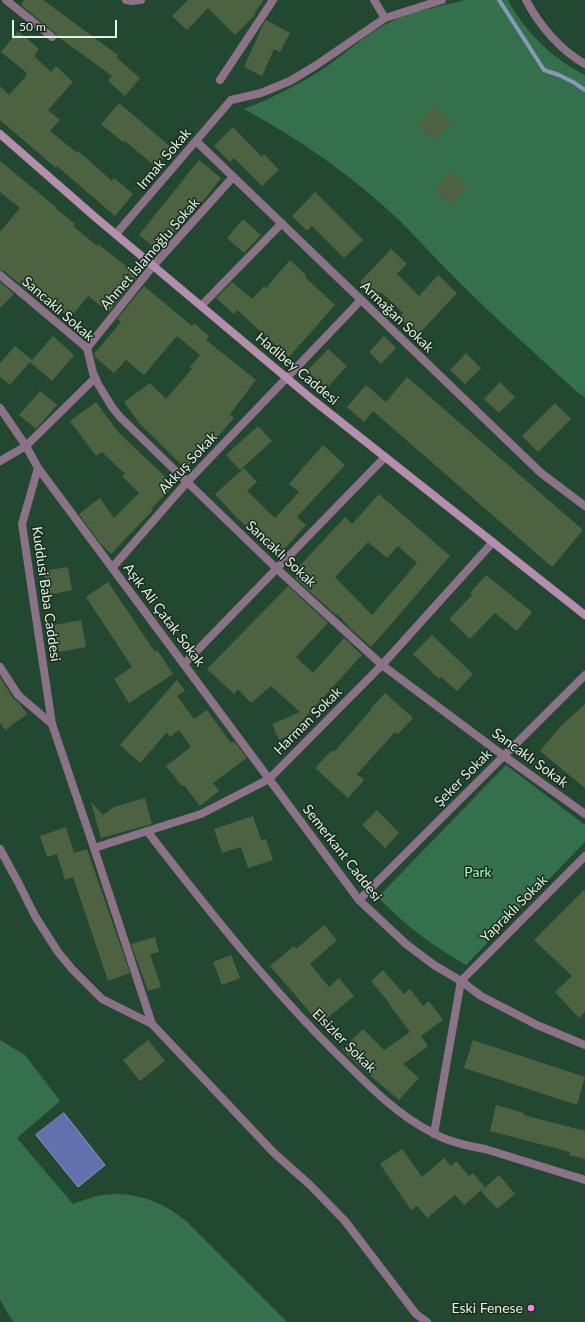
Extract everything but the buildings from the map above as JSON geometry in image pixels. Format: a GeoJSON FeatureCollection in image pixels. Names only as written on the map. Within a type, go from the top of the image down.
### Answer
{"type":"FeatureCollection","features":[{"type":"Feature","properties":{"kind":"main road","name":"Hadibey Caddesi"},"geometry":{"type":"LineString","coordinates":[[0,134],[313,400],[585,615]]}},
{"type":"Feature","properties":{"kind":"street"},"geometry":{"type":"LineString","coordinates":[[6,0],[52,37]]}},
{"type":"Feature","properties":{"kind":"street"},"geometry":{"type":"LineString","coordinates":[[126,0],[132,2],[141,0]]}},
{"type":"Feature","properties":{"kind":"street"},"geometry":{"type":"LineString","coordinates":[[220,80],[273,0]]}},
{"type":"Feature","properties":{"kind":"street"},"geometry":{"type":"LineString","coordinates":[[374,0],[385,18],[442,0]]}},
{"type":"Feature","properties":{"kind":"street"},"geometry":{"type":"LineString","coordinates":[[526,0],[547,31],[569,53],[585,64]]}},
{"type":"Feature","properties":{"kind":"street","name":"Irmak Sokak"},"geometry":{"type":"LineString","coordinates":[[116,234],[231,100],[261,93],[290,81],[315,66],[385,18]]}},
{"type":"Feature","properties":{"kind":"street","name":"Armağan Sokak"},"geometry":{"type":"LineString","coordinates":[[196,141],[541,473],[585,506]]}},
{"type":"Feature","properties":{"kind":"street","name":"Ahmet İslamoğlu Sokak"},"geometry":{"type":"LineString","coordinates":[[87,348],[154,266],[234,177]]}},
{"type":"Feature","properties":{"kind":"street"},"geometry":{"type":"LineString","coordinates":[[201,306],[282,223]]}},
{"type":"Feature","properties":{"kind":"street","name":"Sancaklı Sokak"},"geometry":{"type":"LineString","coordinates":[[0,276],[87,348],[95,378],[104,396],[120,418],[276,568],[382,665],[585,814]]}},
{"type":"Feature","properties":{"kind":"street","name":"Akkuş Sokak"},"geometry":{"type":"LineString","coordinates":[[112,568],[187,482],[361,300]]}},
{"type":"Feature","properties":{"kind":"street"},"geometry":{"type":"LineString","coordinates":[[0,461],[26,446],[95,378]]}},
{"type":"Feature","properties":{"kind":"street"},"geometry":{"type":"LineString","coordinates":[[0,408],[26,446],[38,468]]}},
{"type":"Feature","properties":{"kind":"street"},"geometry":{"type":"LineString","coordinates":[[184,664],[385,457]]}},
{"type":"Feature","properties":{"kind":"street","name":"Aşık Ali Çatak Sokak"},"geometry":{"type":"LineString","coordinates":[[38,468],[269,779]]}},
{"type":"Feature","properties":{"kind":"street","name":"Kuddusi Baba Caddesi"},"geometry":{"type":"LineString","coordinates":[[38,468],[22,524],[52,724],[152,1024]]}},
{"type":"Feature","properties":{"kind":"street","name":"Harman Sokak"},"geometry":{"type":"LineString","coordinates":[[94,848],[201,814],[269,779],[382,665],[492,542]]}},
{"type":"Feature","properties":{"kind":"street"},"geometry":{"type":"LineString","coordinates":[[0,667],[18,695],[52,724]]}},
{"type":"Feature","properties":{"kind":"street","name":"Şeker Sokak"},"geometry":{"type":"LineString","coordinates":[[359,900],[585,675]]}},
{"type":"Feature","properties":{"kind":"street","name":"Semerkant Caddesi"},"geometry":{"type":"LineString","coordinates":[[269,779],[359,900],[406,944],[434,965],[461,981],[481,996],[537,1025],[584,1044]]}},
{"type":"Feature","properties":{"kind":"street","name":"Elsizler Sokak"},"geometry":{"type":"LineString","coordinates":[[147,831],[227,932],[314,1030],[390,1104],[434,1134],[459,1143],[485,1148],[585,1180]]}},
{"type":"Feature","properties":{"kind":"street"},"geometry":{"type":"LineString","coordinates":[[0,849],[35,916],[58,952],[72,969],[102,999],[152,1024],[274,1153],[310,1184],[331,1206],[362,1242],[416,1314],[427,1322]]}},
{"type":"Feature","properties":{"kind":"street","name":"Yapraklı Sokak"},"geometry":{"type":"LineString","coordinates":[[461,981],[585,856]]}},
{"type":"Feature","properties":{"kind":"street"},"geometry":{"type":"LineString","coordinates":[[434,1134],[461,981]]}},
{"type":"Feature","properties":{"kind":"green space"},"geometry":{"type":"Polygon","coordinates":[[[465,0],[508,0],[531,34],[541,44],[562,61],[585,75],[585,398],[511,332],[383,205],[326,160],[286,133],[244,109],[276,95],[306,79],[326,67],[356,44],[388,23],[416,12],[465,0]]]}},
{"type":"Feature","properties":{"kind":"green space","name":"Park"},"geometry":{"type":"Polygon","coordinates":[[[506,765],[585,825],[585,842],[466,965],[419,934],[398,917],[378,897],[506,765]]]}},
{"type":"Feature","properties":{"kind":"green space"},"geometry":{"type":"Polygon","coordinates":[[[0,1040],[25,1055],[60,1101],[17,1138],[73,1204],[97,1196],[121,1194],[144,1198],[166,1207],[186,1221],[287,1322],[13,1322],[0,1300],[0,1040]]]}},
{"type":"Feature","properties":{"kind":"water"},"geometry":{"type":"Polygon","coordinates":[[[64,1113],[105,1165],[78,1187],[36,1135],[64,1113]]]}},
{"type":"Feature","properties":{"kind":"waterway"},"geometry":{"type":"LineString","coordinates":[[499,0],[544,70],[559,75],[585,90]]}},
{"type":"Feature","properties":{"kind":"place","name":"Eski Fenese"},"geometry":{"type":"Point","coordinates":[531,1308]}}]}
